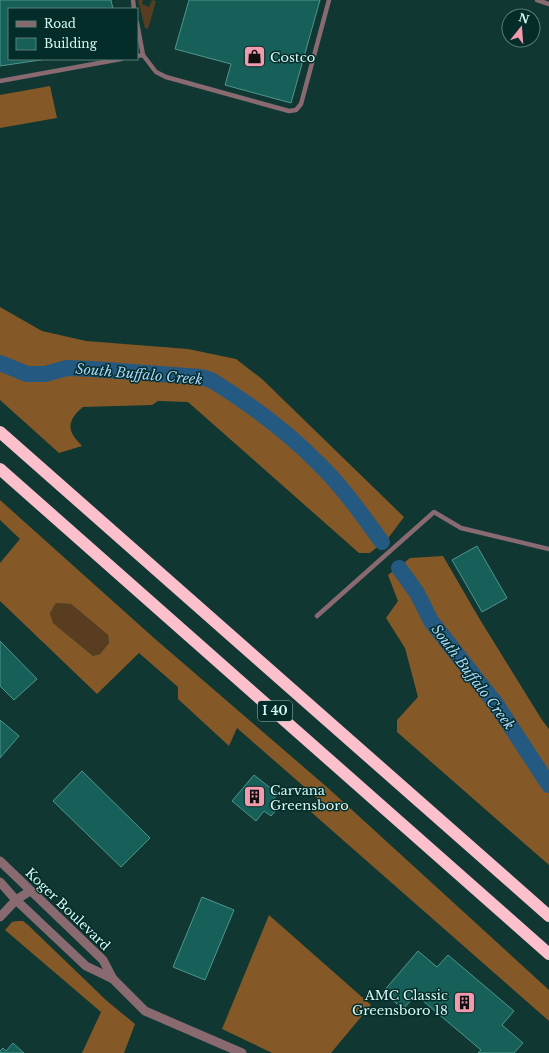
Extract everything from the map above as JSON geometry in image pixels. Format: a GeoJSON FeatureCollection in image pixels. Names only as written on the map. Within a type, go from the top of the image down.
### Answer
{"type":"FeatureCollection","features":[{"type":"Feature","properties":{"kind":"highway","name":"I 40"},"geometry":{"type":"LineString","coordinates":[[0,432],[549,916]]}},
{"type":"Feature","properties":{"kind":"highway","name":"I 40"},"geometry":{"type":"LineString","coordinates":[[0,469],[549,954]]}},
{"type":"Feature","properties":{"kind":"street","name":"Koger Boulevard"},"geometry":{"type":"LineString","coordinates":[[0,861],[103,960],[113,979],[145,1010],[242,1053]]}},
{"type":"Feature","properties":{"kind":"street","name":"Koger Boulevard"},"geometry":{"type":"LineString","coordinates":[[0,882],[16,900],[86,966],[113,979]]}},
{"type":"Feature","properties":{"kind":"street"},"geometry":{"type":"LineString","coordinates":[[0,917],[16,900],[30,891]]}},
{"type":"Feature","properties":{"kind":"lane"},"geometry":{"type":"LineString","coordinates":[[138,28],[143,55],[156,72],[166,77],[288,111],[296,110],[301,104],[329,0]]}},
{"type":"Feature","properties":{"kind":"lane"},"geometry":{"type":"LineString","coordinates":[[537,0],[549,4]]}},
{"type":"Feature","properties":{"kind":"lane"},"geometry":{"type":"LineString","coordinates":[[138,56],[143,55]]}},
{"type":"Feature","properties":{"kind":"lane"},"geometry":{"type":"LineString","coordinates":[[0,81],[116,60]]}},
{"type":"Feature","properties":{"kind":"lane"},"geometry":{"type":"LineString","coordinates":[[317,616],[434,512],[461,528],[549,549]]}},
{"type":"Feature","properties":{"kind":"shaded area"},"geometry":{"type":"Polygon","coordinates":[[[138,0],[143,0],[142,4],[149,7],[152,0],[156,1],[148,29],[145,28],[138,0]]]}},
{"type":"Feature","properties":{"kind":"shaded area"},"geometry":{"type":"Polygon","coordinates":[[[50,86],[57,118],[0,128],[0,95],[50,86]]]}},
{"type":"Feature","properties":{"kind":"shaded area"},"geometry":{"type":"Polygon","coordinates":[[[0,307],[42,331],[86,341],[188,349],[236,359],[262,379],[404,517],[389,537],[370,553],[359,553],[188,402],[158,401],[152,405],[83,407],[77,412],[70,426],[73,435],[82,446],[59,453],[0,400],[0,307]]]}},
{"type":"Feature","properties":{"kind":"shaded area"},"geometry":{"type":"Polygon","coordinates":[[[0,500],[154,638],[328,788],[549,990],[549,1021],[311,812],[317,798],[237,728],[229,746],[178,699],[178,687],[139,653],[97,694],[0,601],[0,563],[20,539],[0,520],[0,500]],[[56,603],[50,613],[53,623],[93,656],[100,654],[109,643],[108,635],[71,604],[56,603]]]}},
{"type":"Feature","properties":{"kind":"shaded area"},"geometry":{"type":"Polygon","coordinates":[[[443,556],[479,618],[549,729],[549,865],[397,732],[397,720],[418,697],[405,648],[386,618],[398,601],[388,575],[410,558],[443,556]]]}},
{"type":"Feature","properties":{"kind":"shaded area"},"geometry":{"type":"Polygon","coordinates":[[[56,603],[71,604],[108,635],[109,643],[100,654],[93,656],[53,623],[50,613],[56,603]]]}},
{"type":"Feature","properties":{"kind":"shaded area"},"geometry":{"type":"Polygon","coordinates":[[[269,915],[371,1005],[331,1053],[272,1053],[222,1029],[269,915]]]}},
{"type":"Feature","properties":{"kind":"shaded area"},"geometry":{"type":"Polygon","coordinates":[[[23,921],[28,925],[107,1001],[135,1024],[124,1053],[82,1053],[101,1012],[5,930],[12,922],[23,921]]]}},
{"type":"Feature","properties":{"kind":"building"},"geometry":{"type":"Polygon","coordinates":[[[0,0],[111,0],[113,8],[8,8],[8,60],[40,60],[0,66],[0,0]]]}},
{"type":"Feature","properties":{"kind":"building","name":"Costco"},"geometry":{"type":"Polygon","coordinates":[[[189,0],[320,0],[291,103],[225,85],[231,64],[175,49],[189,0]]]}},
{"type":"Feature","properties":{"kind":"building"},"geometry":{"type":"Polygon","coordinates":[[[477,546],[507,598],[482,612],[452,560],[477,546]]]}},
{"type":"Feature","properties":{"kind":"building"},"geometry":{"type":"Polygon","coordinates":[[[0,641],[37,679],[14,700],[0,686],[0,641]]]}},
{"type":"Feature","properties":{"kind":"building"},"geometry":{"type":"Polygon","coordinates":[[[0,720],[19,736],[0,758],[0,720]]]}},
{"type":"Feature","properties":{"kind":"building"},"geometry":{"type":"Polygon","coordinates":[[[82,771],[150,838],[121,867],[53,801],[82,771]]]}},
{"type":"Feature","properties":{"kind":"building","name":"Carvana Greensboro"},"geometry":{"type":"Polygon","coordinates":[[[254,775],[278,794],[270,803],[277,809],[271,816],[264,811],[256,821],[232,801],[254,775]]]}},
{"type":"Feature","properties":{"kind":"building"},"geometry":{"type":"Polygon","coordinates":[[[202,897],[234,910],[205,980],[173,967],[202,897]]]}},
{"type":"Feature","properties":{"kind":"building","name":"AMC Classic Greensboro 18"},"geometry":{"type":"Polygon","coordinates":[[[418,951],[437,967],[448,955],[514,1011],[502,1025],[523,1043],[514,1053],[478,1053],[481,1050],[416,995],[403,1009],[383,992],[418,951]]]}},
{"type":"Feature","properties":{"kind":"building"},"geometry":{"type":"Polygon","coordinates":[[[13,1043],[24,1053],[0,1053],[3,1048],[6,1051],[13,1043]]]}},
{"type":"Feature","properties":{"kind":"waterway","name":"South Buffalo Creek"},"geometry":{"type":"LineString","coordinates":[[0,363],[27,374],[45,374],[67,368],[201,377],[211,380],[268,419],[307,452],[344,492],[382,542]]}},
{"type":"Feature","properties":{"kind":"waterway","name":"South Buffalo Creek"},"geometry":{"type":"LineString","coordinates":[[399,568],[417,593],[431,621],[496,704],[549,785]]}},
{"type":"Feature","properties":{"kind":"place","name":"Costco"},"geometry":{"type":"Point","coordinates":[254,57]}},
{"type":"Feature","properties":{"kind":"place","name":"Carvana Greensboro"},"geometry":{"type":"Point","coordinates":[255,797]}},
{"type":"Feature","properties":{"kind":"place","name":"AMC Classic Greensboro 18"},"geometry":{"type":"Point","coordinates":[464,1002]}}]}
